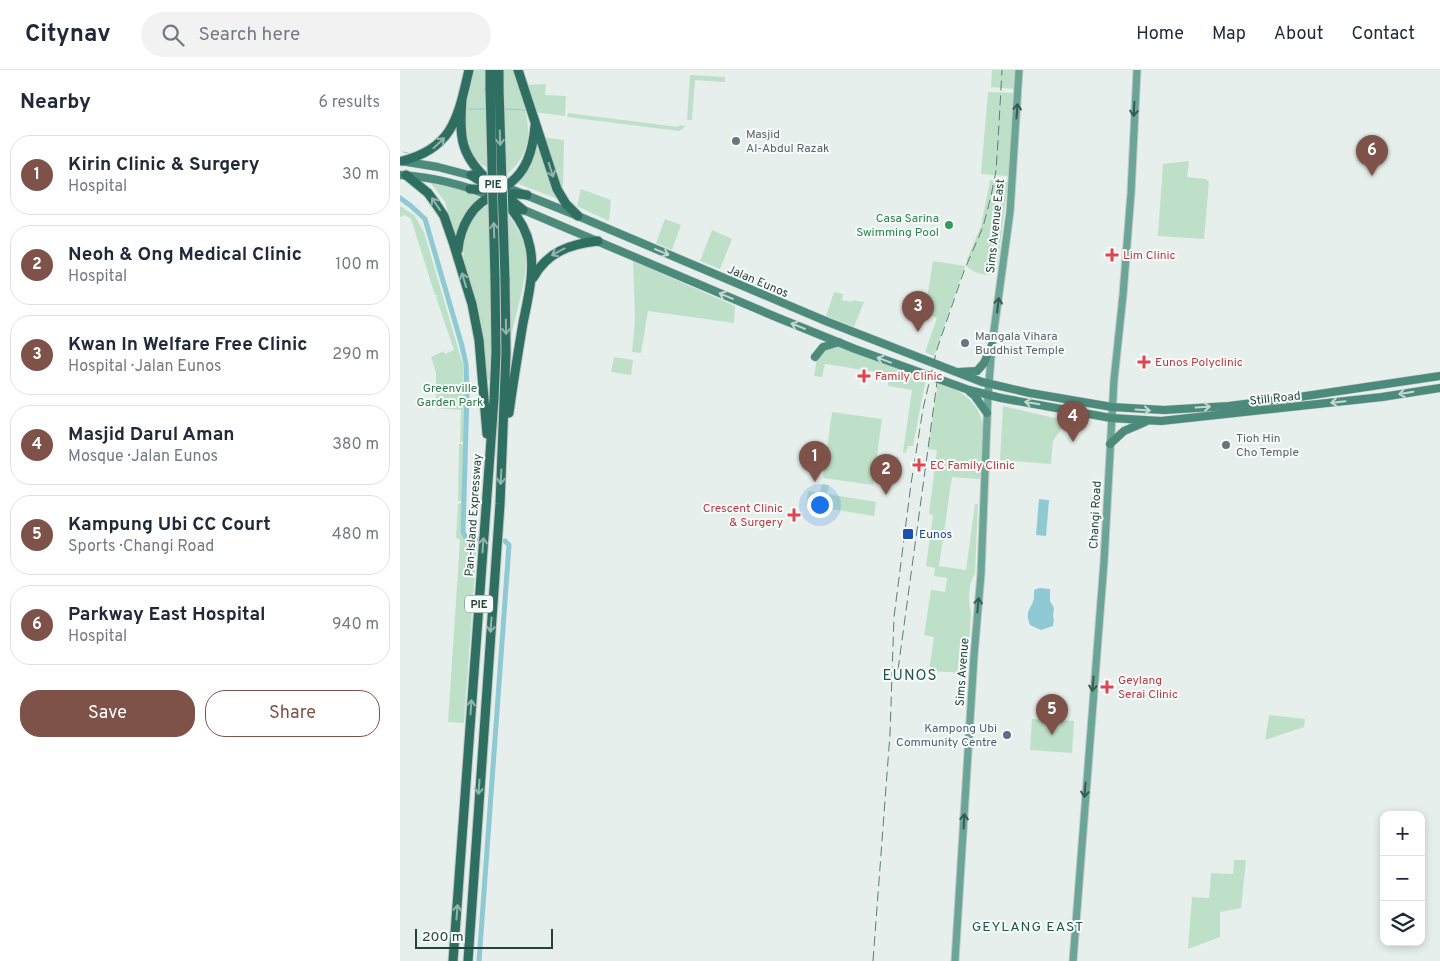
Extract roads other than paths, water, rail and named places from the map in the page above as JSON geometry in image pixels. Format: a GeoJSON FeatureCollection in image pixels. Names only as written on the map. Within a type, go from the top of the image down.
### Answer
{"type":"FeatureCollection","features":[{"type":"Feature","properties":{"kind":"highway"},"geometry":{"type":"LineString","coordinates":[[401,161],[425,154],[443,140],[456,117],[469,70]]}},
{"type":"Feature","properties":{"kind":"highway","name":"Pan-Island Expressway"},"geometry":{"type":"LineString","coordinates":[[468,961],[497,543],[506,352],[500,279],[495,89],[490,70]]}},
{"type":"Feature","properties":{"kind":"highway","name":"Pan-Island Expressway"},"geometry":{"type":"LineString","coordinates":[[495,89],[499,70]]}},
{"type":"Feature","properties":{"kind":"highway"},"geometry":{"type":"LineString","coordinates":[[518,70],[557,189],[566,204],[578,216]]}},
{"type":"Feature","properties":{"kind":"highway"},"geometry":{"type":"LineString","coordinates":[[462,99],[460,132],[464,149],[473,164],[507,203],[527,234],[531,248],[530,282],[502,450]]}},
{"type":"Feature","properties":{"kind":"highway"},"geometry":{"type":"LineString","coordinates":[[457,255],[459,238],[474,210],[525,167],[531,152],[536,123]]}},
{"type":"Feature","properties":{"kind":"highway"},"geometry":{"type":"LineString","coordinates":[[401,161],[471,175],[496,190],[523,210]]}},
{"type":"Feature","properties":{"kind":"highway"},"geometry":{"type":"LineString","coordinates":[[403,175],[430,178],[470,190],[496,190],[527,195]]}},
{"type":"Feature","properties":{"kind":"highway"},"geometry":{"type":"LineString","coordinates":[[403,175],[428,193],[449,229],[472,304],[479,340],[486,433],[490,452]]}},
{"type":"Feature","properties":{"kind":"highway","name":"Jalan Eunos"},"geometry":{"type":"LineString","coordinates":[[527,195],[781,303],[955,372],[990,384],[1052,398],[1112,407]]}},
{"type":"Feature","properties":{"kind":"highway"},"geometry":{"type":"LineString","coordinates":[[507,203],[776,317],[968,390],[1111,418]]}},
{"type":"Feature","properties":{"kind":"highway"},"geometry":{"type":"LineString","coordinates":[[623,252],[622,243],[629,237]]}},
{"type":"Feature","properties":{"kind":"highway"},"geometry":{"type":"LineString","coordinates":[[530,282],[537,270],[554,253],[569,246],[598,241]]}},
{"type":"Feature","properties":{"kind":"highway","name":"Pan-Island Expressway"},"geometry":{"type":"LineString","coordinates":[[454,961],[490,452],[500,279]]}},
{"type":"Feature","properties":{"kind":"highway"},"geometry":{"type":"LineString","coordinates":[[776,317],[780,317],[784,312],[781,303]]}},
{"type":"Feature","properties":{"kind":"highway"},"geometry":{"type":"LineString","coordinates":[[815,357],[823,347],[839,342]]}},
{"type":"Feature","properties":{"kind":"highway"},"geometry":{"type":"LineString","coordinates":[[955,372],[977,371],[984,364],[992,345]]}},
{"type":"Feature","properties":{"kind":"highway","name":"Still Road"},"geometry":{"type":"LineString","coordinates":[[1112,407],[1148,410],[1230,406],[1440,376]]}},
{"type":"Feature","properties":{"kind":"highway","name":"Still Road"},"geometry":{"type":"LineString","coordinates":[[1111,418],[1147,421],[1179,419],[1382,397],[1440,388]]}},
{"type":"Feature","properties":{"kind":"highway"},"geometry":{"type":"LineString","coordinates":[[968,390],[987,413]]}},
{"type":"Feature","properties":{"kind":"highway"},"geometry":{"type":"LineString","coordinates":[[1177,409],[1175,414],[1179,419]]}},
{"type":"Feature","properties":{"kind":"highway"},"geometry":{"type":"LineString","coordinates":[[1110,444],[1124,430],[1147,421]]}},
{"type":"Feature","properties":{"kind":"main road","name":"Sims Avenue East"},"geometry":{"type":"LineString","coordinates":[[990,384],[992,345],[1010,212],[1019,70]]}},
{"type":"Feature","properties":{"kind":"main road","name":"Changi Road"},"geometry":{"type":"LineString","coordinates":[[1074,959],[1104,562],[1111,418],[1126,260],[1137,70]]}},
{"type":"Feature","properties":{"kind":"main road","name":"Sims Avenue"},"geometry":{"type":"LineString","coordinates":[[955,961],[981,574],[987,413],[990,384]]}},
{"type":"Feature","properties":{"kind":"water"},"geometry":{"type":"Polygon","coordinates":[[[1039,499],[1049,500],[1046,536],[1036,535],[1039,499]]]}},
{"type":"Feature","properties":{"kind":"water"},"geometry":{"type":"Polygon","coordinates":[[[1039,588],[1050,589],[1050,601],[1054,608],[1053,626],[1041,630],[1030,625],[1028,620],[1029,610],[1034,598],[1034,590],[1039,588]]]}},
{"type":"Feature","properties":{"kind":"waterway"},"geometry":{"type":"LineString","coordinates":[[452,116],[455,109]]}},
{"type":"Feature","properties":{"kind":"waterway"},"geometry":{"type":"LineString","coordinates":[[466,109],[486,109]]}},
{"type":"Feature","properties":{"kind":"waterway"},"geometry":{"type":"LineString","coordinates":[[505,109],[526,110]]}},
{"type":"Feature","properties":{"kind":"waterway"},"geometry":{"type":"LineString","coordinates":[[403,152],[412,154]]}},
{"type":"Feature","properties":{"kind":"waterway"},"geometry":{"type":"LineString","coordinates":[[400,198],[425,219],[462,346],[466,364],[467,394],[463,532],[466,538],[478,539]]}},
{"type":"Feature","properties":{"kind":"waterway"},"geometry":{"type":"LineString","coordinates":[[479,961],[509,545],[505,541]]}},
{"type":"Feature","properties":{"kind":"railway"},"geometry":{"type":"LineString","coordinates":[[873,961],[890,734],[894,617],[911,484],[923,409],[937,349],[964,271],[983,227],[991,196],[996,171],[1002,70]]}},
{"type":"Feature","properties":{"kind":"railway"},"geometry":{"type":"LineString","coordinates":[[898,670],[938,375]]}},
{"type":"Feature","properties":{"kind":"place","name":"Masjid Al-Abdul Razak"},"geometry":{"type":"Point","coordinates":[736,141]}},
{"type":"Feature","properties":{"kind":"place","name":"Parkway East Hospital"},"geometry":{"type":"Point","coordinates":[1372,176]}},
{"type":"Feature","properties":{"kind":"place","name":"Casa Sarina Swimming Pool"},"geometry":{"type":"Point","coordinates":[949,225]}},
{"type":"Feature","properties":{"kind":"place","name":"Lim Clinic"},"geometry":{"type":"Point","coordinates":[1112,255]}},
{"type":"Feature","properties":{"kind":"place","name":"Kwan In Welfare Free Clinic"},"geometry":{"type":"Point","coordinates":[918,332]}},
{"type":"Feature","properties":{"kind":"place","name":"Mangala Vihara Buddhist Temple"},"geometry":{"type":"Point","coordinates":[965,343]}},
{"type":"Feature","properties":{"kind":"place","name":"Eunos Polyclinic"},"geometry":{"type":"Point","coordinates":[1144,362]}},
{"type":"Feature","properties":{"kind":"place","name":"Family Clinic"},"geometry":{"type":"Point","coordinates":[864,376]}},
{"type":"Feature","properties":{"kind":"place","name":"Masjid Darul Aman"},"geometry":{"type":"Point","coordinates":[1073,442]}},
{"type":"Feature","properties":{"kind":"place","name":"Tioh Hin Cho Temple"},"geometry":{"type":"Point","coordinates":[1226,445]}},
{"type":"Feature","properties":{"kind":"place","name":"EC Family Clinic"},"geometry":{"type":"Point","coordinates":[919,465]}},
{"type":"Feature","properties":{"kind":"place","name":"Kirin Clinic & Surgery"},"geometry":{"type":"Point","coordinates":[815,482]}},
{"type":"Feature","properties":{"kind":"place","name":"Neoh & Ong Medical Clinic"},"geometry":{"type":"Point","coordinates":[886,495]}},
{"type":"Feature","properties":{"kind":"place","name":"Crescent Clinic & Surgery"},"geometry":{"type":"Point","coordinates":[794,515]}},
{"type":"Feature","properties":{"kind":"place","name":"Eunos"},"geometry":{"type":"Point","coordinates":[908,534]}},
{"type":"Feature","properties":{"kind":"place","name":"Geylang Serai Clinic"},"geometry":{"type":"Point","coordinates":[1107,687]}},
{"type":"Feature","properties":{"kind":"place","name":"Kampong Ubi Community Centre"},"geometry":{"type":"Point","coordinates":[1007,735]}},
{"type":"Feature","properties":{"kind":"place","name":"Kampung Ubi CC Court"},"geometry":{"type":"Point","coordinates":[1052,735]}},
{"type":"Feature","properties":{"kind":"district","name":"EUNOS"},"geometry":{"type":"Point","coordinates":[910,675]}},
{"type":"Feature","properties":{"kind":"district","name":"GEYLANG EAST"},"geometry":{"type":"Point","coordinates":[1028,926]}},
{"type":"Feature","properties":{"kind":"park label","name":"Greenville Garden Park"},"geometry":{"type":"Point","coordinates":[450,395]}}]}
